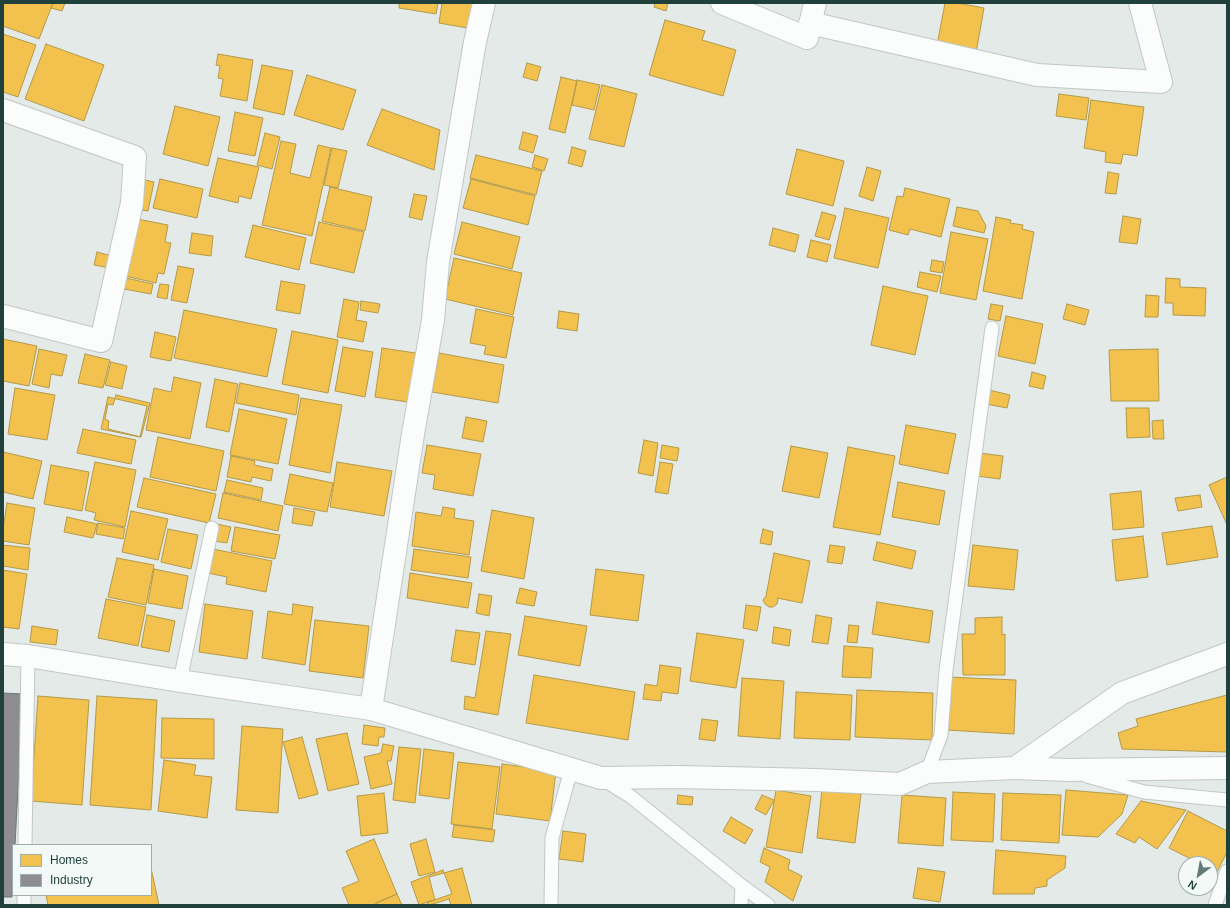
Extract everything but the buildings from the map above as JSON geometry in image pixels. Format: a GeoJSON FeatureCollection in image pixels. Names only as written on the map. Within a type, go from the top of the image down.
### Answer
{"type":"FeatureCollection","features":[{"type":"Feature","properties":{"kind":"street"},"geometry":{"type":"LineString","coordinates":[[371,709],[413,434],[433,320],[438,262],[475,42],[484,3]]}},
{"type":"Feature","properties":{"kind":"street"},"geometry":{"type":"LineString","coordinates":[[722,3],[807,38],[813,13],[1037,75],[1161,82],[1140,3]]}},
{"type":"Feature","properties":{"kind":"street"},"geometry":{"type":"LineString","coordinates":[[3,110],[135,157],[132,203],[101,341],[3,316]]}},
{"type":"Feature","properties":{"kind":"street"},"geometry":{"type":"LineString","coordinates":[[3,654],[28,656],[180,682],[371,709],[601,778],[678,777],[816,780],[900,784],[927,772],[1015,768],[1068,770],[1227,768]]}},
{"type":"Feature","properties":{"kind":"street"},"geometry":{"type":"LineString","coordinates":[[1015,768],[1122,693],[1227,654]]}},
{"type":"Feature","properties":{"kind":"lane"},"geometry":{"type":"LineString","coordinates":[[927,772],[941,735],[946,670],[992,328]]}},
{"type":"Feature","properties":{"kind":"lane"},"geometry":{"type":"LineString","coordinates":[[180,682],[212,528]]}},
{"type":"Feature","properties":{"kind":"lane"},"geometry":{"type":"LineString","coordinates":[[25,844],[28,656]]}},
{"type":"Feature","properties":{"kind":"lane"},"geometry":{"type":"LineString","coordinates":[[551,905],[552,838],[571,770]]}},
{"type":"Feature","properties":{"kind":"lane"},"geometry":{"type":"LineString","coordinates":[[1068,770],[1144,792],[1227,800]]}},
{"type":"Feature","properties":{"kind":"lane"},"geometry":{"type":"LineString","coordinates":[[601,778],[630,796],[742,886],[768,905]]}},
{"type":"Feature","properties":{"kind":"lane"},"geometry":{"type":"LineString","coordinates":[[1215,905],[1227,872]]}},
{"type":"Feature","properties":{"kind":"lane"},"geometry":{"type":"LineString","coordinates":[[741,905],[742,886]]}}]}
